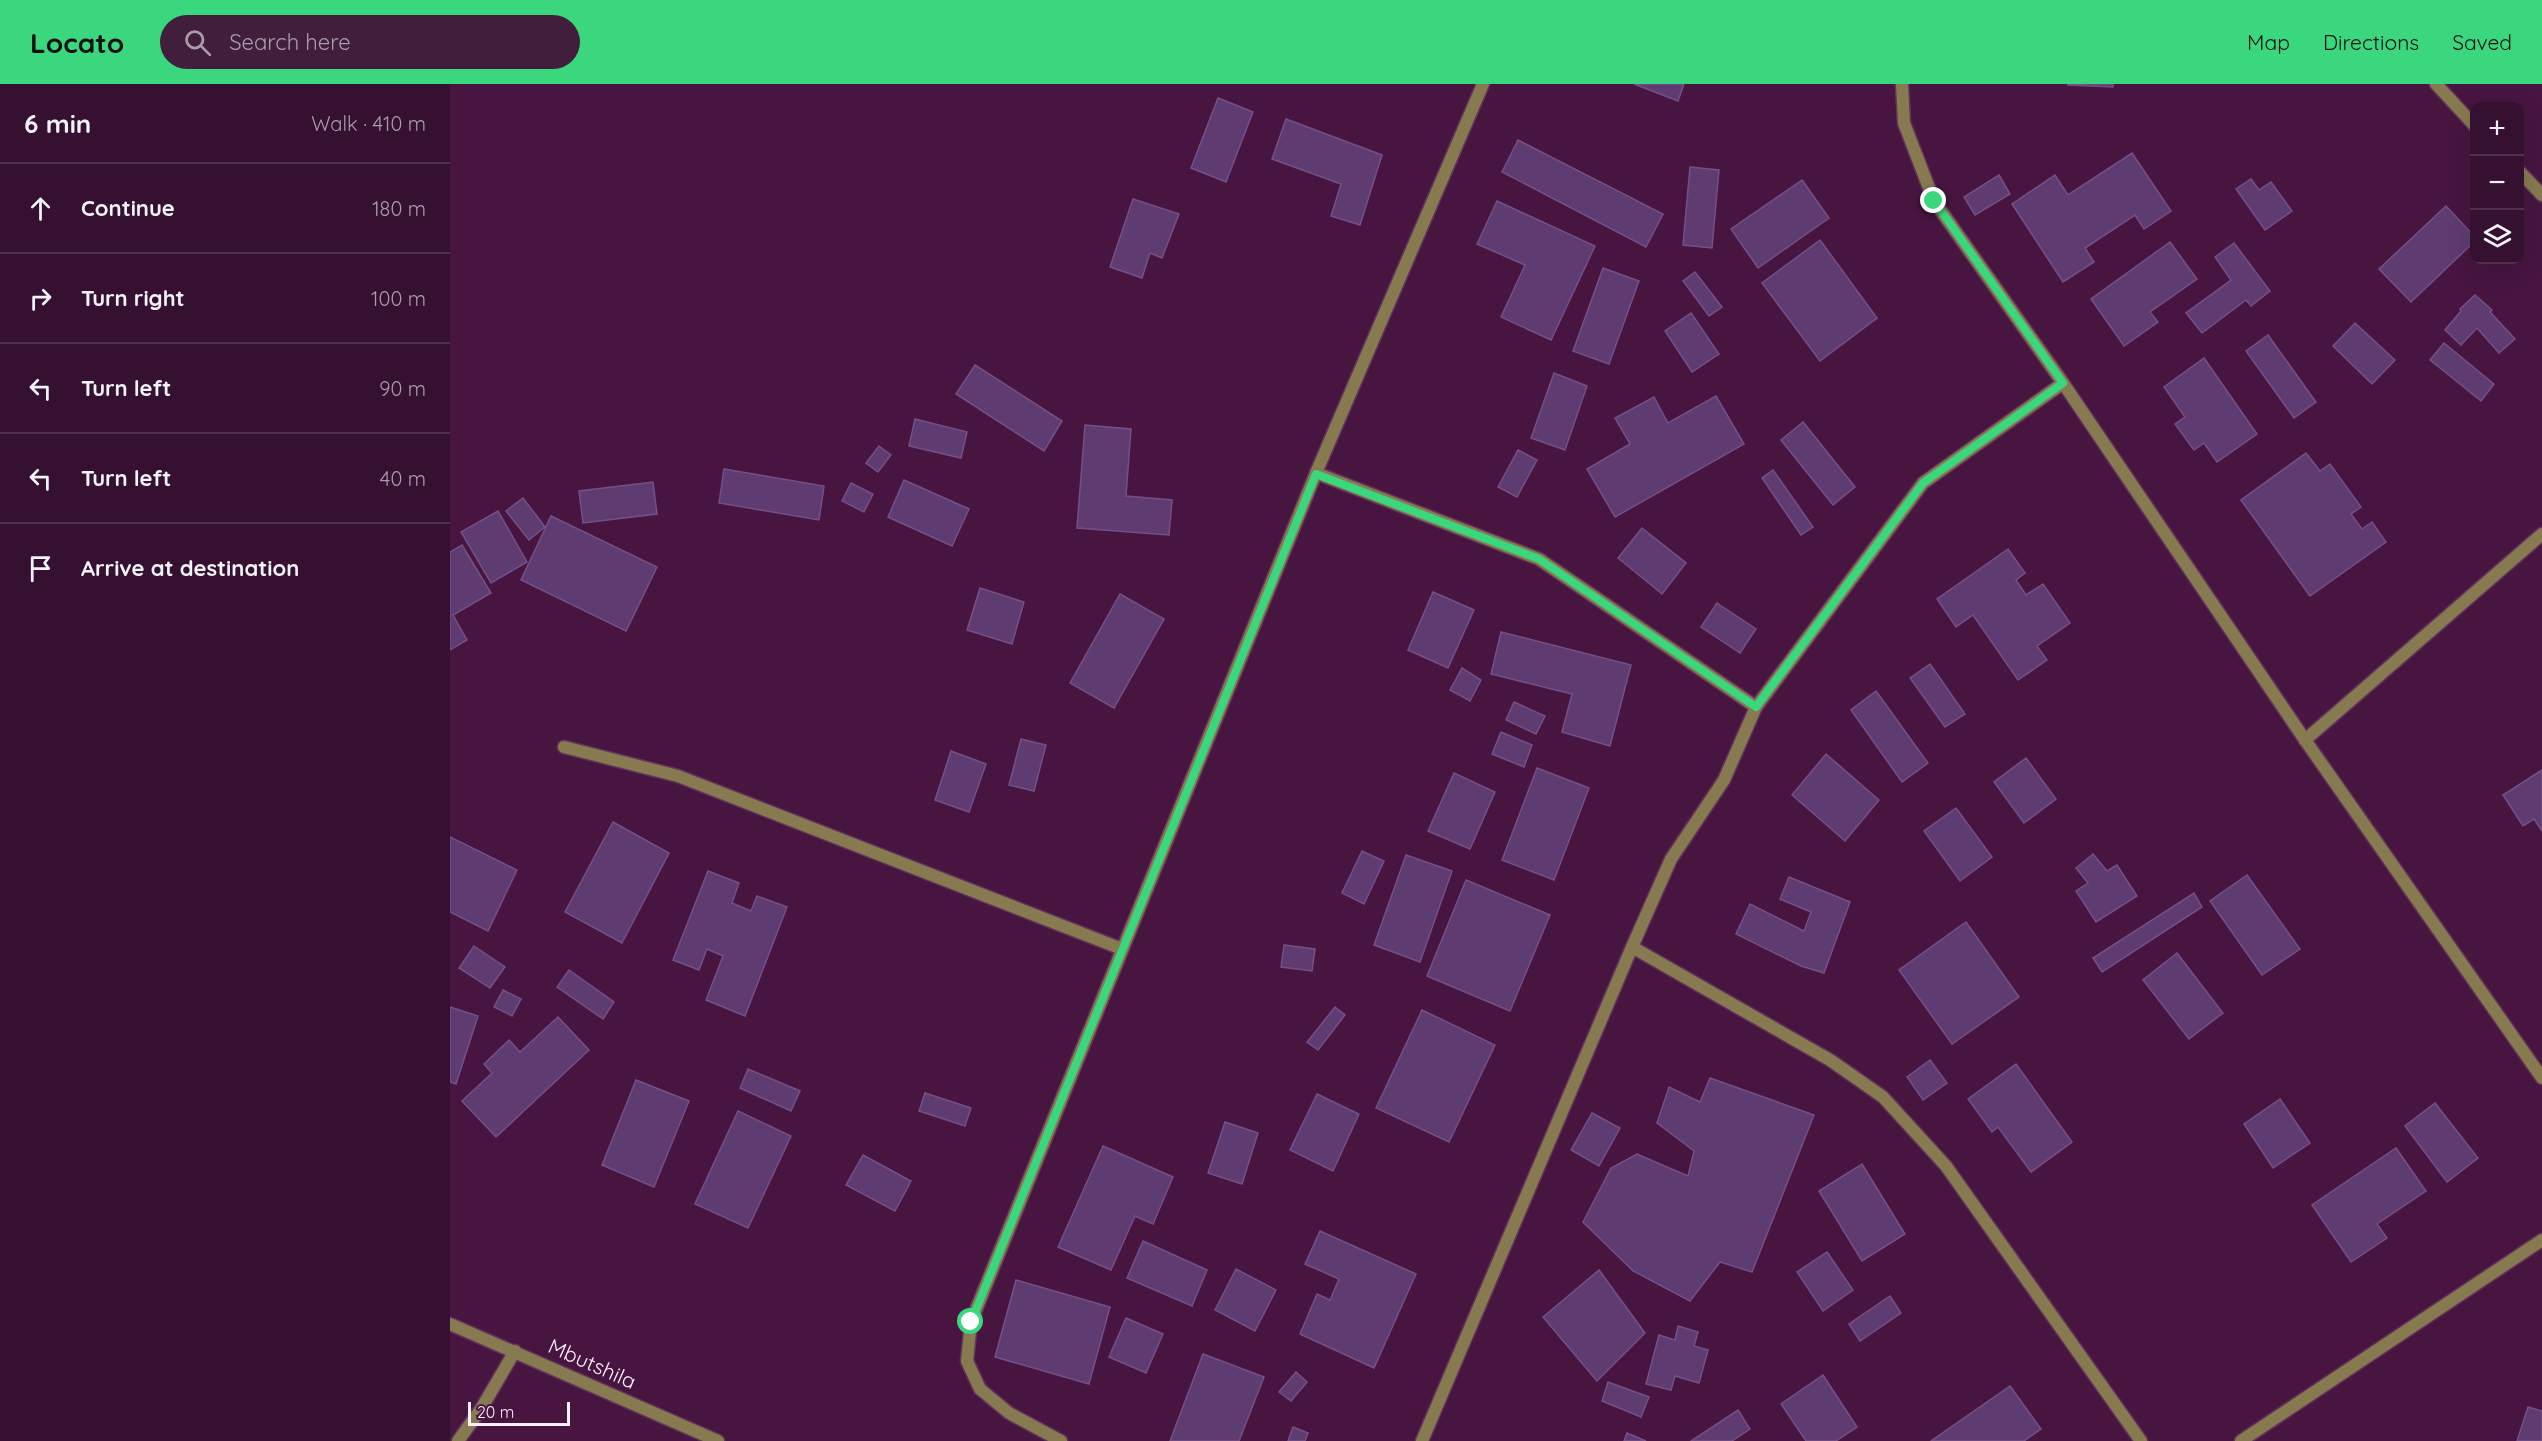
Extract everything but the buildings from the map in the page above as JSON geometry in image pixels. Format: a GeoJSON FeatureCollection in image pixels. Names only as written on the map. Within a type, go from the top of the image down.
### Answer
{"type":"FeatureCollection","features":[{"type":"Feature","properties":{"kind":"street"},"geometry":{"type":"LineString","coordinates":[[1061,1441],[1009,1413],[980,1389],[967,1361],[971,1322],[1316,474],[1483,84]]}},
{"type":"Feature","properties":{"kind":"street"},"geometry":{"type":"LineString","coordinates":[[1902,84],[1904,123],[1934,201],[2063,383],[2305,740],[2542,1078]]}},
{"type":"Feature","properties":{"kind":"street"},"geometry":{"type":"LineString","coordinates":[[2436,84],[2470,120]]}},
{"type":"Feature","properties":{"kind":"street"},"geometry":{"type":"LineString","coordinates":[[2524,176],[2542,195]]}},
{"type":"Feature","properties":{"kind":"street"},"geometry":{"type":"LineString","coordinates":[[1422,1441],[1671,859],[1724,780],[1756,707],[1923,483],[2063,383]]}},
{"type":"Feature","properties":{"kind":"street"},"geometry":{"type":"LineString","coordinates":[[1316,474],[1539,559],[1756,707]]}},
{"type":"Feature","properties":{"kind":"street"},"geometry":{"type":"LineString","coordinates":[[2305,740],[2542,534]]}},
{"type":"Feature","properties":{"kind":"street"},"geometry":{"type":"LineString","coordinates":[[564,747],[678,776],[1122,949]]}},
{"type":"Feature","properties":{"kind":"street"},"geometry":{"type":"LineString","coordinates":[[1632,947],[1830,1060],[1883,1097],[1946,1166],[2141,1441]]}},
{"type":"Feature","properties":{"kind":"street"},"geometry":{"type":"LineString","coordinates":[[2241,1441],[2542,1240]]}},
{"type":"Feature","properties":{"kind":"street","name":"Mbutshila"},"geometry":{"type":"LineString","coordinates":[[450,1324],[718,1441]]}},
{"type":"Feature","properties":{"kind":"street"},"geometry":{"type":"LineString","coordinates":[[458,1441],[481,1409],[515,1351]]}},
{"type":"Feature","properties":{"kind":"route"},"geometry":{"type":"LineString","coordinates":[[971,1322],[1316,474],[1539,559],[1756,707],[1923,483],[2063,383],[1934,201]]}}]}
